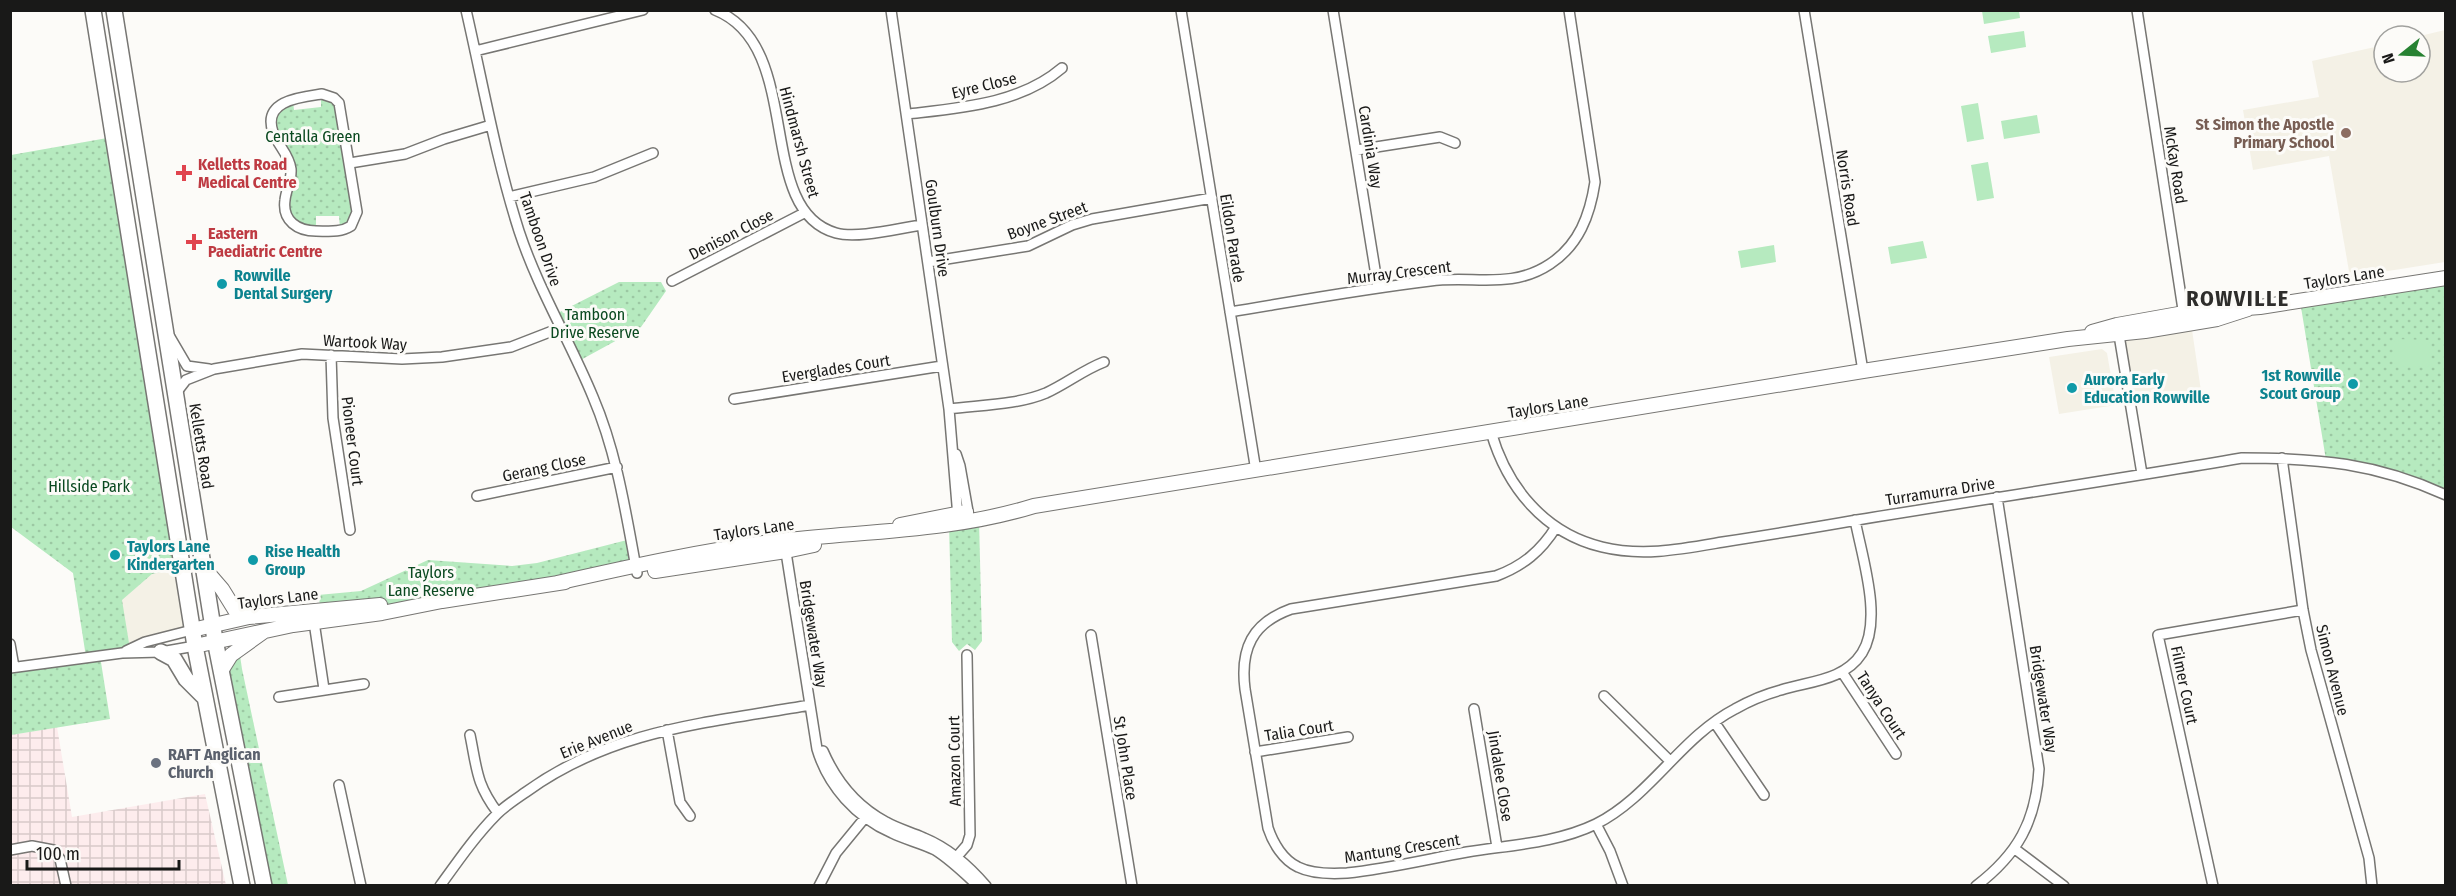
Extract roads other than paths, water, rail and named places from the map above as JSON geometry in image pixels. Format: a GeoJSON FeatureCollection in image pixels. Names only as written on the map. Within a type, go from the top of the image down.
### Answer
{"type":"FeatureCollection","features":[{"type":"Feature","properties":{"kind":"main road"},"geometry":{"type":"LineString","coordinates":[[93,10],[192,630],[243,885]]}},
{"type":"Feature","properties":{"kind":"main road","name":"Kelletts Road"},"geometry":{"type":"LineString","coordinates":[[114,10],[215,640],[264,885]]}},
{"type":"Feature","properties":{"kind":"main road","name":"Taylors Lane"},"geometry":{"type":"LineString","coordinates":[[192,630],[249,616],[382,613],[636,569],[871,533],[918,520],[964,517],[1003,506],[1034,506],[1256,471],[2445,278]]}},
{"type":"Feature","properties":{"kind":"main road"},"geometry":{"type":"LineString","coordinates":[[203,567],[222,589],[235,610],[249,616]]}},
{"type":"Feature","properties":{"kind":"main road","name":"Taylors Lane"},"geometry":{"type":"LineString","coordinates":[[195,646],[267,630],[313,616]]}},
{"type":"Feature","properties":{"kind":"main road"},"geometry":{"type":"LineString","coordinates":[[221,671],[231,655],[267,630]]}},
{"type":"Feature","properties":{"kind":"main road"},"geometry":{"type":"LineString","coordinates":[[161,652],[174,659],[186,679],[205,698]]}},
{"type":"Feature","properties":{"kind":"street","name":"Tamboon Drive"},"geometry":{"type":"LineString","coordinates":[[466,10],[509,197],[532,266],[594,398],[617,467],[636,569]]}},
{"type":"Feature","properties":{"kind":"street"},"geometry":{"type":"LineString","coordinates":[[475,51],[643,10]]}},
{"type":"Feature","properties":{"kind":"street","name":"Hindmarsh Street"},"geometry":{"type":"LineString","coordinates":[[715,10],[745,31],[761,55],[789,171],[804,213],[814,223],[838,234],[852,235],[922,225]]}},
{"type":"Feature","properties":{"kind":"street","name":"Goulburn Drive"},"geometry":{"type":"LineString","coordinates":[[891,10],[908,114],[949,409],[954,449],[952,466],[964,517]]}},
{"type":"Feature","properties":{"kind":"street","name":"Eildon Parade"},"geometry":{"type":"LineString","coordinates":[[1181,10],[1256,471]]}},
{"type":"Feature","properties":{"kind":"street","name":"Cardinia Way"},"geometry":{"type":"LineString","coordinates":[[1333,10],[1378,288]]}},
{"type":"Feature","properties":{"kind":"street","name":"Murray Crescent"},"geometry":{"type":"LineString","coordinates":[[1230,312],[1447,279],[1498,282],[1511,280],[1550,264],[1572,245],[1586,221],[1595,182],[1569,10]]}},
{"type":"Feature","properties":{"kind":"street","name":"Norris Road"},"geometry":{"type":"LineString","coordinates":[[1804,10],[1863,371]]}},
{"type":"Feature","properties":{"kind":"street","name":"McKay Road"},"geometry":{"type":"LineString","coordinates":[[2137,10],[2184,319]]}},
{"type":"Feature","properties":{"kind":"street","name":"Eyre Close"},"geometry":{"type":"LineString","coordinates":[[908,114],[974,106],[1012,95],[1047,81],[1062,68]]}},
{"type":"Feature","properties":{"kind":"street"},"geometry":{"type":"LineString","coordinates":[[322,94],[334,98],[340,109],[350,163],[357,212],[351,226],[339,231],[305,231],[297,228],[285,210],[291,172],[288,158],[273,132],[272,122],[275,111],[287,100],[294,98],[322,94]]}},
{"type":"Feature","properties":{"kind":"street"},"geometry":{"type":"LineString","coordinates":[[350,163],[405,154],[491,125]]}},
{"type":"Feature","properties":{"kind":"street"},"geometry":{"type":"LineString","coordinates":[[1357,150],[1440,137],[1455,143]]}},
{"type":"Feature","properties":{"kind":"street"},"geometry":{"type":"LineString","coordinates":[[509,197],[594,177],[653,153]]}},
{"type":"Feature","properties":{"kind":"street","name":"Boyne Street"},"geometry":{"type":"LineString","coordinates":[[928,262],[1028,246],[1072,225],[1092,219],[1212,198]]}},
{"type":"Feature","properties":{"kind":"street","name":"Denison Close"},"geometry":{"type":"LineString","coordinates":[[672,281],[804,213]]}},
{"type":"Feature","properties":{"kind":"street","name":"Wartook Way"},"geometry":{"type":"LineString","coordinates":[[176,395],[186,380],[214,369],[302,354],[402,359],[442,357],[511,347],[560,328]]}},
{"type":"Feature","properties":{"kind":"street"},"geometry":{"type":"LineString","coordinates":[[165,329],[187,366],[214,369]]}},
{"type":"Feature","properties":{"kind":"street"},"geometry":{"type":"LineString","coordinates":[[2118,330],[2142,474]]}},
{"type":"Feature","properties":{"kind":"street","name":"Pioneer Court"},"geometry":{"type":"LineString","coordinates":[[331,355],[333,418],[350,530]]}},
{"type":"Feature","properties":{"kind":"street"},"geometry":{"type":"LineString","coordinates":[[949,409],[1036,396],[1063,384],[1089,367],[1104,362]]}},
{"type":"Feature","properties":{"kind":"street","name":"Everglades Court"},"geometry":{"type":"LineString","coordinates":[[734,399],[942,366]]}},
{"type":"Feature","properties":{"kind":"street","name":"Turramurra Drive"},"geometry":{"type":"LineString","coordinates":[[1491,432],[1501,464],[1517,490],[1541,516],[1556,527],[1600,547],[1638,553],[1671,550],[2242,458],[2282,458],[2345,463],[2394,476],[2445,495]]}},
{"type":"Feature","properties":{"kind":"street","name":"Simon Avenue"},"geometry":{"type":"LineString","coordinates":[[2282,458],[2303,610],[2311,650],[2369,858],[2372,885]]}},
{"type":"Feature","properties":{"kind":"street","name":"Gerang Close"},"geometry":{"type":"LineString","coordinates":[[477,496],[617,467]]}},
{"type":"Feature","properties":{"kind":"street","name":"Bridgewater Way"},"geometry":{"type":"LineString","coordinates":[[1976,885],[2004,862],[2026,828],[2034,806],[2039,769],[1997,497]]}},
{"type":"Feature","properties":{"kind":"street","name":"Mantung Crescent"},"geometry":{"type":"LineString","coordinates":[[1556,527],[1548,540],[1526,562],[1496,576],[1292,609],[1267,621],[1249,641],[1242,671],[1270,834],[1278,848],[1297,866],[1320,873],[1347,873],[1570,834],[1596,824],[1635,797],[1700,733],[1733,710],[1768,694],[1842,672],[1862,654],[1872,622],[1855,520]]}},
{"type":"Feature","properties":{"kind":"street","name":"Bridgewater Way"},"geometry":{"type":"LineString","coordinates":[[785,546],[814,732],[822,765],[829,777],[847,801],[893,834],[954,859],[986,885]]}},
{"type":"Feature","properties":{"kind":"street","name":"Filmer Court"},"geometry":{"type":"LineString","coordinates":[[2213,885],[2158,635],[2303,610]]}},
{"type":"Feature","properties":{"kind":"street"},"geometry":{"type":"LineString","coordinates":[[313,616],[324,689]]}},
{"type":"Feature","properties":{"kind":"street","name":"Taylors Lane"},"geometry":{"type":"LineString","coordinates":[[122,653],[145,642],[192,630]]}},
{"type":"Feature","properties":{"kind":"street","name":"St John Place"},"geometry":{"type":"LineString","coordinates":[[1091,634],[1132,885]]}},
{"type":"Feature","properties":{"kind":"street"},"geometry":{"type":"LineString","coordinates":[[10,644],[12,667]]}},
{"type":"Feature","properties":{"kind":"street","name":"Taylors Lane"},"geometry":{"type":"LineString","coordinates":[[12,667],[122,653],[161,652],[195,646]]}},
{"type":"Feature","properties":{"kind":"street","name":"Amazon Court"},"geometry":{"type":"LineString","coordinates":[[954,859],[967,844],[970,836],[967,655]]}},
{"type":"Feature","properties":{"kind":"street","name":"Tanya Court"},"geometry":{"type":"LineString","coordinates":[[1842,672],[1896,754]]}},
{"type":"Feature","properties":{"kind":"street"},"geometry":{"type":"LineString","coordinates":[[279,697],[364,684]]}},
{"type":"Feature","properties":{"kind":"street"},"geometry":{"type":"LineString","coordinates":[[1604,696],[1670,761]]}},
{"type":"Feature","properties":{"kind":"street","name":"Erie Avenue"},"geometry":{"type":"LineString","coordinates":[[440,885],[498,813],[545,778],[575,761],[616,744],[667,730],[810,705]]}},
{"type":"Feature","properties":{"kind":"street","name":"Jindalee Close"},"geometry":{"type":"LineString","coordinates":[[1474,709],[1497,847]]}},
{"type":"Feature","properties":{"kind":"street"},"geometry":{"type":"LineString","coordinates":[[1715,723],[1764,795]]}},
{"type":"Feature","properties":{"kind":"street"},"geometry":{"type":"LineString","coordinates":[[667,730],[680,802],[690,816]]}},
{"type":"Feature","properties":{"kind":"street"},"geometry":{"type":"LineString","coordinates":[[470,735],[478,778],[484,794],[498,813]]}},
{"type":"Feature","properties":{"kind":"street","name":"Talia Court"},"geometry":{"type":"LineString","coordinates":[[1255,752],[1348,737]]}},
{"type":"Feature","properties":{"kind":"street"},"geometry":{"type":"LineString","coordinates":[[339,785],[362,885]]}},
{"type":"Feature","properties":{"kind":"street"},"geometry":{"type":"LineString","coordinates":[[819,885],[836,854],[868,814]]}},
{"type":"Feature","properties":{"kind":"street"},"geometry":{"type":"LineString","coordinates":[[1596,824],[1610,851],[1623,885]]}},
{"type":"Feature","properties":{"kind":"street"},"geometry":{"type":"LineString","coordinates":[[10,850],[32,846],[53,850],[60,859],[66,885]]}},
{"type":"Feature","properties":{"kind":"street"},"geometry":{"type":"LineString","coordinates":[[2014,849],[2064,885]]}},
{"type":"Feature","properties":{"kind":"street","name":"Bridgewater Way"},"geometry":{"type":"LineString","coordinates":[[954,859],[978,885]]}},
{"type":"Feature","properties":{"kind":"place","name":"St Simon the Apostle Primary School"},"geometry":{"type":"Point","coordinates":[2346,133]}},
{"type":"Feature","properties":{"kind":"place","name":"Kelletts Road Medical Centre"},"geometry":{"type":"Point","coordinates":[184,173]}},
{"type":"Feature","properties":{"kind":"place","name":"Eastern Paediatric Centre"},"geometry":{"type":"Point","coordinates":[194,242]}},
{"type":"Feature","properties":{"kind":"place","name":"Rowville Dental Surgery"},"geometry":{"type":"Point","coordinates":[222,284]}},
{"type":"Feature","properties":{"kind":"place","name":"1st Rowville Scout Group"},"geometry":{"type":"Point","coordinates":[2353,384]}},
{"type":"Feature","properties":{"kind":"place","name":"Aurora Early Education Rowville"},"geometry":{"type":"Point","coordinates":[2072,388]}},
{"type":"Feature","properties":{"kind":"place","name":"Taylors Lane Kindergarten"},"geometry":{"type":"Point","coordinates":[115,555]}},
{"type":"Feature","properties":{"kind":"place","name":"Rise Health Group"},"geometry":{"type":"Point","coordinates":[253,560]}},
{"type":"Feature","properties":{"kind":"place","name":"RAFT Anglican Church"},"geometry":{"type":"Point","coordinates":[156,763]}},
{"type":"Feature","properties":{"kind":"district","name":"ROWVILLE"},"geometry":{"type":"Point","coordinates":[2238,298]}},
{"type":"Feature","properties":{"kind":"park label","name":"Centalla Green"},"geometry":{"type":"Point","coordinates":[313,136]}},
{"type":"Feature","properties":{"kind":"park label","name":"Tamboon Drive Reserve"},"geometry":{"type":"Point","coordinates":[595,323]}},
{"type":"Feature","properties":{"kind":"park label","name":"Hillside Park"},"geometry":{"type":"Point","coordinates":[89,486]}},
{"type":"Feature","properties":{"kind":"park label","name":"Taylors Lane Reserve"},"geometry":{"type":"Point","coordinates":[431,581]}}]}
